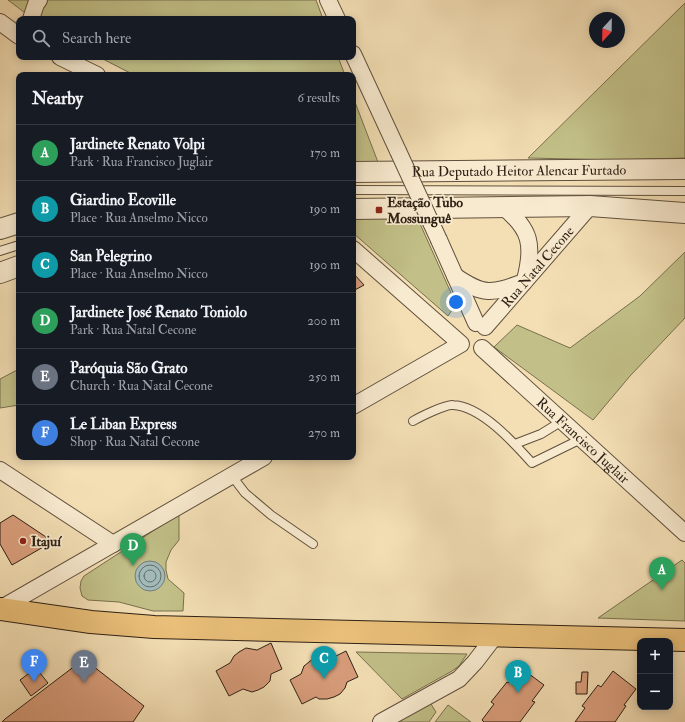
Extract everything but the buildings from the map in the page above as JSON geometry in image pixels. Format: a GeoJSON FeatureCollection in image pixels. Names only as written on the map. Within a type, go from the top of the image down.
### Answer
{"type":"FeatureCollection","features":[{"type":"Feature","properties":{"kind":"main road"},"geometry":{"type":"LineString","coordinates":[[0,609],[105,623],[154,627],[685,640]]}},
{"type":"Feature","properties":{"kind":"street"},"geometry":{"type":"LineString","coordinates":[[32,16],[39,0]]}},
{"type":"Feature","properties":{"kind":"street"},"geometry":{"type":"LineString","coordinates":[[328,0],[336,16]]}},
{"type":"Feature","properties":{"kind":"street"},"geometry":{"type":"LineString","coordinates":[[0,22],[16,34]]}},
{"type":"Feature","properties":{"kind":"street"},"geometry":{"type":"LineString","coordinates":[[66,60],[91,72]]}},
{"type":"Feature","properties":{"kind":"street"},"geometry":{"type":"LineString","coordinates":[[356,60],[455,276],[480,325],[487,331],[487,341],[482,348],[473,351],[464,347],[356,252]]}},
{"type":"Feature","properties":{"kind":"street","name":"Rua Deputado Heitor Alencar Furtado"},"geometry":{"type":"LineString","coordinates":[[356,172],[685,169]]}},
{"type":"Feature","properties":{"kind":"street"},"geometry":{"type":"LineString","coordinates":[[455,276],[478,290],[487,291],[502,289],[525,282],[529,267],[529,243],[520,223],[502,206]]}},
{"type":"Feature","properties":{"kind":"street"},"geometry":{"type":"LineString","coordinates":[[356,208],[590,206],[685,213]]}},
{"type":"Feature","properties":{"kind":"street","name":"Rua Natal Cecone"},"geometry":{"type":"LineString","coordinates":[[480,325],[525,282],[590,206]]}},
{"type":"Feature","properties":{"kind":"street"},"geometry":{"type":"LineString","coordinates":[[0,229],[16,224]]}},
{"type":"Feature","properties":{"kind":"street"},"geometry":{"type":"LineString","coordinates":[[0,272],[16,267]]}},
{"type":"Feature","properties":{"kind":"street"},"geometry":{"type":"LineString","coordinates":[[462,344],[460,335],[464,326],[467,324],[480,325]]}},
{"type":"Feature","properties":{"kind":"street"},"geometry":{"type":"LineString","coordinates":[[356,404],[462,344]]}},
{"type":"Feature","properties":{"kind":"street","name":"Rua Francisco Juglair"},"geometry":{"type":"LineString","coordinates":[[482,348],[685,533]]}},
{"type":"Feature","properties":{"kind":"street"},"geometry":{"type":"LineString","coordinates":[[0,609],[259,460]]}},
{"type":"Feature","properties":{"kind":"street"},"geometry":{"type":"LineString","coordinates":[[0,470],[113,544]]}},
{"type":"Feature","properties":{"kind":"street"},"geometry":{"type":"LineString","coordinates":[[381,722],[459,679],[475,662],[495,636]]}},
{"type":"Feature","properties":{"kind":"lane"},"geometry":{"type":"LineString","coordinates":[[356,190],[685,191]]}},
{"type":"Feature","properties":{"kind":"lane"},"geometry":{"type":"LineString","coordinates":[[0,251],[16,246]]}},
{"type":"Feature","properties":{"kind":"lane"},"geometry":{"type":"LineString","coordinates":[[413,421],[452,404],[468,408],[494,425],[515,444],[532,463],[581,439]]}},
{"type":"Feature","properties":{"kind":"lane"},"geometry":{"type":"LineString","coordinates":[[515,444],[541,434],[562,421]]}},
{"type":"Feature","properties":{"kind":"lane"},"geometry":{"type":"LineString","coordinates":[[232,476],[245,493],[272,515],[313,544]]}},
{"type":"Feature","properties":{"kind":"shaded area"},"geometry":{"type":"Polygon","coordinates":[[[8,0],[316,0],[322,16],[29,16],[8,0]]]}},
{"type":"Feature","properties":{"kind":"shaded area"},"geometry":{"type":"Polygon","coordinates":[[[685,3],[685,158],[616,160],[528,158],[685,3]]]}},
{"type":"Feature","properties":{"kind":"shaded area"},"geometry":{"type":"Polygon","coordinates":[[[105,60],[339,60],[344,72],[128,72],[105,60]]]}},
{"type":"Feature","properties":{"kind":"shaded area"},"geometry":{"type":"Polygon","coordinates":[[[356,105],[381,170],[356,168],[356,105]]]}},
{"type":"Feature","properties":{"kind":"shaded area"},"geometry":{"type":"Polygon","coordinates":[[[356,217],[417,217],[456,304],[448,316],[356,236],[356,217]]]}},
{"type":"Feature","properties":{"kind":"shaded area"},"geometry":{"type":"Polygon","coordinates":[[[685,252],[685,318],[630,376],[593,420],[494,347],[517,325],[570,348],[640,296],[685,252]]]}},
{"type":"Feature","properties":{"kind":"shaded area"},"geometry":{"type":"Polygon","coordinates":[[[16,371],[16,405],[0,408],[0,379],[16,371]]]}},
{"type":"Feature","properties":{"kind":"shaded area"},"geometry":{"type":"Polygon","coordinates":[[[179,514],[179,540],[171,550],[166,562],[166,570],[168,579],[184,593],[183,611],[153,611],[119,602],[88,600],[82,596],[80,588],[81,581],[84,576],[179,514]]]}},
{"type":"Feature","properties":{"kind":"shaded area"},"geometry":{"type":"Polygon","coordinates":[[[682,560],[685,563],[685,621],[598,618],[682,560]]]}},
{"type":"Feature","properties":{"kind":"shaded area"},"geometry":{"type":"Polygon","coordinates":[[[356,652],[467,654],[459,666],[452,671],[402,699],[356,652]]]}},
{"type":"Feature","properties":{"kind":"shaded area"},"geometry":{"type":"Polygon","coordinates":[[[429,701],[436,712],[429,722],[398,722],[429,701]]]}},
{"type":"Feature","properties":{"kind":"shaded area"},"geometry":{"type":"Polygon","coordinates":[[[448,705],[471,722],[435,722],[448,705]]]}},
{"type":"Feature","properties":{"kind":"water"},"geometry":{"type":"Polygon","coordinates":[[[150,561],[161,565],[165,576],[161,587],[150,591],[139,587],[135,576],[139,565],[150,561]]]}},
{"type":"Feature","properties":{"kind":"place","name":"Estação Tubo Mossunguê"},"geometry":{"type":"Point","coordinates":[379,210]}},
{"type":"Feature","properties":{"kind":"place","name":"Itajuí"},"geometry":{"type":"Point","coordinates":[23,541]}},
{"type":"Feature","properties":{"kind":"place","name":"Jardinete José Renato Toniolo"},"geometry":{"type":"Point","coordinates":[133,566]}},
{"type":"Feature","properties":{"kind":"place","name":"Jardinete Renato Volpi"},"geometry":{"type":"Point","coordinates":[662,590]}},
{"type":"Feature","properties":{"kind":"place","name":"San Pelegrino"},"geometry":{"type":"Point","coordinates":[324,679]}},
{"type":"Feature","properties":{"kind":"place","name":"Le Liban Express"},"geometry":{"type":"Point","coordinates":[34,682]}},
{"type":"Feature","properties":{"kind":"place","name":"Paróquia São Grato"},"geometry":{"type":"Point","coordinates":[84,683]}},
{"type":"Feature","properties":{"kind":"place","name":"Giardino Ecoville"},"geometry":{"type":"Point","coordinates":[518,693]}}]}
